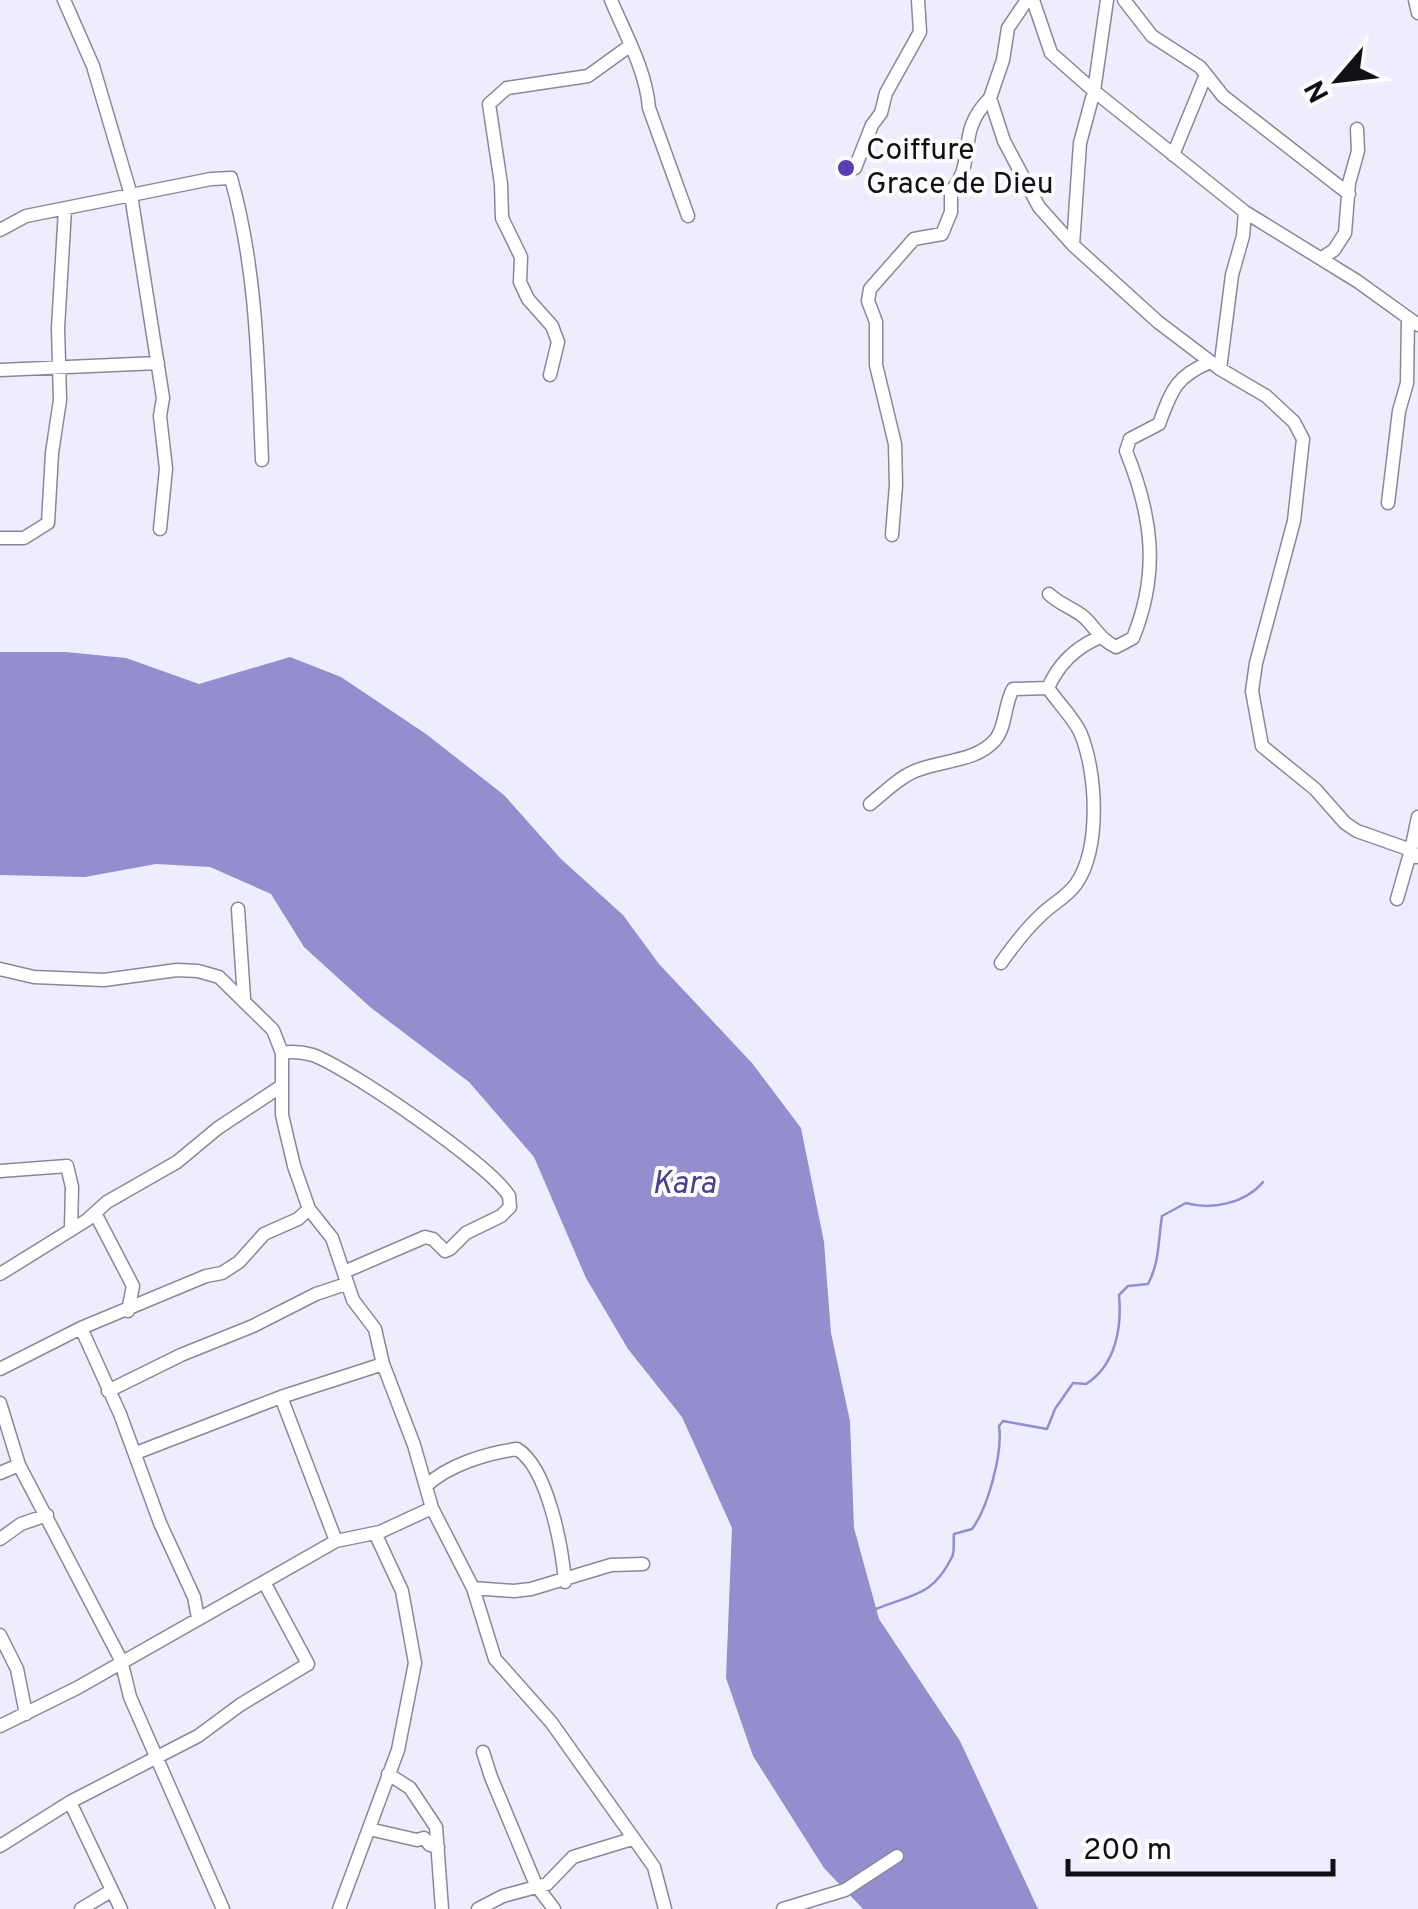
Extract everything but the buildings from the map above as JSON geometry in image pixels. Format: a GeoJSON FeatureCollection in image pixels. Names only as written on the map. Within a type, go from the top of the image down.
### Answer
{"type":"FeatureCollection","features":[{"type":"Feature","properties":{"kind":"street"},"geometry":{"type":"LineString","coordinates":[[64,0],[93,66],[131,195],[158,363],[166,469],[160,530]]}},
{"type":"Feature","properties":{"kind":"street"},"geometry":{"type":"LineString","coordinates":[[611,0],[629,32],[649,108],[688,216]]}},
{"type":"Feature","properties":{"kind":"street"},"geometry":{"type":"LineString","coordinates":[[856,168],[886,93],[920,32],[918,0]]}},
{"type":"Feature","properties":{"kind":"street"},"geometry":{"type":"LineString","coordinates":[[1030,0],[1051,53],[1094,91],[1245,212],[1322,258],[1413,322],[1388,503]]}},
{"type":"Feature","properties":{"kind":"street"},"geometry":{"type":"LineString","coordinates":[[892,535],[895,444],[876,365],[876,322],[868,301],[870,289],[914,239],[942,234],[951,212],[952,191],[962,179],[975,113],[990,98],[1003,60],[1008,28],[1030,0]]}},
{"type":"Feature","properties":{"kind":"street"},"geometry":{"type":"LineString","coordinates":[[1073,245],[1080,142],[1094,91],[1107,0]]}},
{"type":"Feature","properties":{"kind":"street"},"geometry":{"type":"LineString","coordinates":[[1124,0],[1152,36],[1200,68],[1223,96],[1349,194]]}},
{"type":"Feature","properties":{"kind":"street"},"geometry":{"type":"LineString","coordinates":[[1415,0],[1418,13]]}},
{"type":"Feature","properties":{"kind":"street"},"geometry":{"type":"LineString","coordinates":[[550,375],[558,342],[552,326],[528,299],[520,282],[521,257],[502,218],[489,104],[507,88],[588,76],[631,45]]}},
{"type":"Feature","properties":{"kind":"street"},"geometry":{"type":"LineString","coordinates":[[1173,155],[1205,77]]}},
{"type":"Feature","properties":{"kind":"street"},"geometry":{"type":"LineString","coordinates":[[990,98],[1023,180],[1039,208],[1073,245],[1158,322],[1215,366],[1266,396],[1294,422],[1303,440],[1294,521],[1256,663],[1252,692],[1262,746],[1314,789],[1345,824],[1415,854]]}},
{"type":"Feature","properties":{"kind":"street"},"geometry":{"type":"LineString","coordinates":[[1322,258],[1334,250],[1345,233],[1358,151],[1357,130]]}},
{"type":"Feature","properties":{"kind":"street"},"geometry":{"type":"LineString","coordinates":[[0,230],[26,216],[211,178],[231,178],[246,238],[256,317],[262,460]]}},
{"type":"Feature","properties":{"kind":"street"},"geometry":{"type":"LineString","coordinates":[[0,538],[24,538],[48,523],[60,400],[58,328],[65,208]]}},
{"type":"Feature","properties":{"kind":"street"},"geometry":{"type":"LineString","coordinates":[[1215,366],[1245,212]]}},
{"type":"Feature","properties":{"kind":"street"},"geometry":{"type":"LineString","coordinates":[[0,370],[158,363]]}},
{"type":"Feature","properties":{"kind":"street"},"geometry":{"type":"LineString","coordinates":[[1049,594],[1064,608],[1082,615],[1098,638],[1116,647],[1133,638],[1149,578],[1152,548],[1150,523],[1126,451],[1130,439],[1159,424],[1181,378],[1215,366]]}},
{"type":"Feature","properties":{"kind":"street"},"geometry":{"type":"LineString","coordinates":[[1048,688],[1066,659],[1098,638]]}},
{"type":"Feature","properties":{"kind":"street"},"geometry":{"type":"LineString","coordinates":[[870,804],[918,769],[981,754],[998,738],[1005,702],[1014,689],[1048,688]]}},
{"type":"Feature","properties":{"kind":"street"},"geometry":{"type":"LineString","coordinates":[[1001,963],[1043,912],[1076,884],[1089,859],[1094,834],[1090,762],[1071,718],[1048,688]]}},
{"type":"Feature","properties":{"kind":"street"},"geometry":{"type":"LineString","coordinates":[[1397,899],[1415,854],[1418,816]]}},
{"type":"Feature","properties":{"kind":"street"},"geometry":{"type":"LineString","coordinates":[[238,909],[244,998]]}},
{"type":"Feature","properties":{"kind":"street"},"geometry":{"type":"LineString","coordinates":[[0,970],[104,980],[198,971],[219,977],[273,1030],[282,1053],[280,1086],[286,1137],[309,1209],[332,1238],[345,1278],[375,1328],[383,1364],[432,1508],[473,1588],[495,1659],[550,1722],[654,1867],[665,1909]]}},
{"type":"Feature","properties":{"kind":"street"},"geometry":{"type":"LineString","coordinates":[[108,1391],[425,1237],[433,1239],[444,1251],[450,1250],[466,1233],[501,1216],[510,1207],[509,1196],[476,1162],[339,1068],[294,1051],[282,1053]]}},
{"type":"Feature","properties":{"kind":"street"},"geometry":{"type":"LineString","coordinates":[[0,1274],[107,1202],[178,1162],[218,1128],[280,1086]]}},
{"type":"Feature","properties":{"kind":"street"},"geometry":{"type":"LineString","coordinates":[[0,1171],[67,1166],[72,1187],[72,1228]]}},
{"type":"Feature","properties":{"kind":"street"},"geometry":{"type":"LineString","coordinates":[[0,1368],[80,1328],[222,1273],[239,1262],[264,1234],[298,1219],[309,1209]]}},
{"type":"Feature","properties":{"kind":"street"},"geometry":{"type":"LineString","coordinates":[[95,1213],[132,1286],[128,1311]]}},
{"type":"Feature","properties":{"kind":"street"},"geometry":{"type":"LineString","coordinates":[[80,1328],[136,1453],[160,1522],[194,1596],[198,1618]]}},
{"type":"Feature","properties":{"kind":"street"},"geometry":{"type":"LineString","coordinates":[[136,1453],[281,1397],[383,1364]]}},
{"type":"Feature","properties":{"kind":"street"},"geometry":{"type":"LineString","coordinates":[[281,1397],[336,1541]]}},
{"type":"Feature","properties":{"kind":"street"},"geometry":{"type":"LineString","coordinates":[[0,1403],[18,1465],[121,1660],[130,1697],[223,1909]]}},
{"type":"Feature","properties":{"kind":"street"},"geometry":{"type":"LineString","coordinates":[[426,1486],[443,1472],[506,1450],[524,1453],[534,1469],[562,1547],[564,1582]]}},
{"type":"Feature","properties":{"kind":"street"},"geometry":{"type":"LineString","coordinates":[[0,1473],[18,1465]]}},
{"type":"Feature","properties":{"kind":"street"},"geometry":{"type":"LineString","coordinates":[[0,1726],[336,1541],[375,1533],[432,1508]]}},
{"type":"Feature","properties":{"kind":"street"},"geometry":{"type":"LineString","coordinates":[[0,1540],[20,1524],[47,1515]]}},
{"type":"Feature","properties":{"kind":"street"},"geometry":{"type":"LineString","coordinates":[[340,1909],[398,1750],[415,1663],[402,1591],[375,1533]]}},
{"type":"Feature","properties":{"kind":"street"},"geometry":{"type":"LineString","coordinates":[[473,1588],[514,1591],[564,1582],[611,1566],[643,1564]]}},
{"type":"Feature","properties":{"kind":"street"},"geometry":{"type":"LineString","coordinates":[[0,1846],[70,1802],[198,1736],[240,1704],[308,1664],[264,1582]]}},
{"type":"Feature","properties":{"kind":"street"},"geometry":{"type":"LineString","coordinates":[[0,1635],[17,1669],[26,1714]]}},
{"type":"Feature","properties":{"kind":"street"},"geometry":{"type":"LineString","coordinates":[[483,1752],[490,1778],[536,1884],[554,1909]]}},
{"type":"Feature","properties":{"kind":"street"},"geometry":{"type":"LineString","coordinates":[[388,1774],[410,1788],[436,1828],[442,1909]]}},
{"type":"Feature","properties":{"kind":"street"},"geometry":{"type":"LineString","coordinates":[[70,1802],[121,1909]]}},
{"type":"Feature","properties":{"kind":"street"},"geometry":{"type":"LineString","coordinates":[[369,1828],[417,1840],[424,1838],[438,1847]]}},
{"type":"Feature","properties":{"kind":"street"},"geometry":{"type":"LineString","coordinates":[[478,1909],[536,1884],[547,1884],[573,1857],[632,1839]]}},
{"type":"Feature","properties":{"kind":"street"},"geometry":{"type":"LineString","coordinates":[[783,1909],[845,1890],[897,1856]]}},
{"type":"Feature","properties":{"kind":"street"},"geometry":{"type":"LineString","coordinates":[[81,1909],[111,1891]]}},
{"type":"Feature","properties":{"kind":"water","name":"Kara"},"geometry":{"type":"Polygon","coordinates":[[[0,652],[66,652],[126,658],[199,684],[290,657],[341,677],[426,734],[504,795],[561,859],[623,915],[659,964],[752,1063],[801,1128],[824,1242],[831,1333],[850,1421],[854,1528],[879,1619],[960,1741],[1038,1909],[863,1909],[824,1868],[753,1756],[726,1678],[732,1528],[682,1417],[628,1349],[586,1278],[534,1157],[469,1082],[370,1007],[304,947],[271,894],[210,867],[156,864],[85,877],[0,875],[0,652]]]}},
{"type":"Feature","properties":{"kind":"waterway"},"geometry":{"type":"LineString","coordinates":[[876,1609],[921,1592],[945,1570],[953,1555],[954,1534],[972,1529],[984,1508],[1003,1421],[1047,1429],[1073,1383],[1086,1384],[1104,1367],[1118,1332],[1119,1295],[1128,1286],[1148,1284],[1152,1276],[1162,1216],[1186,1203],[1206,1206],[1237,1200],[1263,1182]]}},
{"type":"Feature","properties":{"kind":"place","name":"Coiffure Grace de Dieu"},"geometry":{"type":"Point","coordinates":[846,168]}}]}
